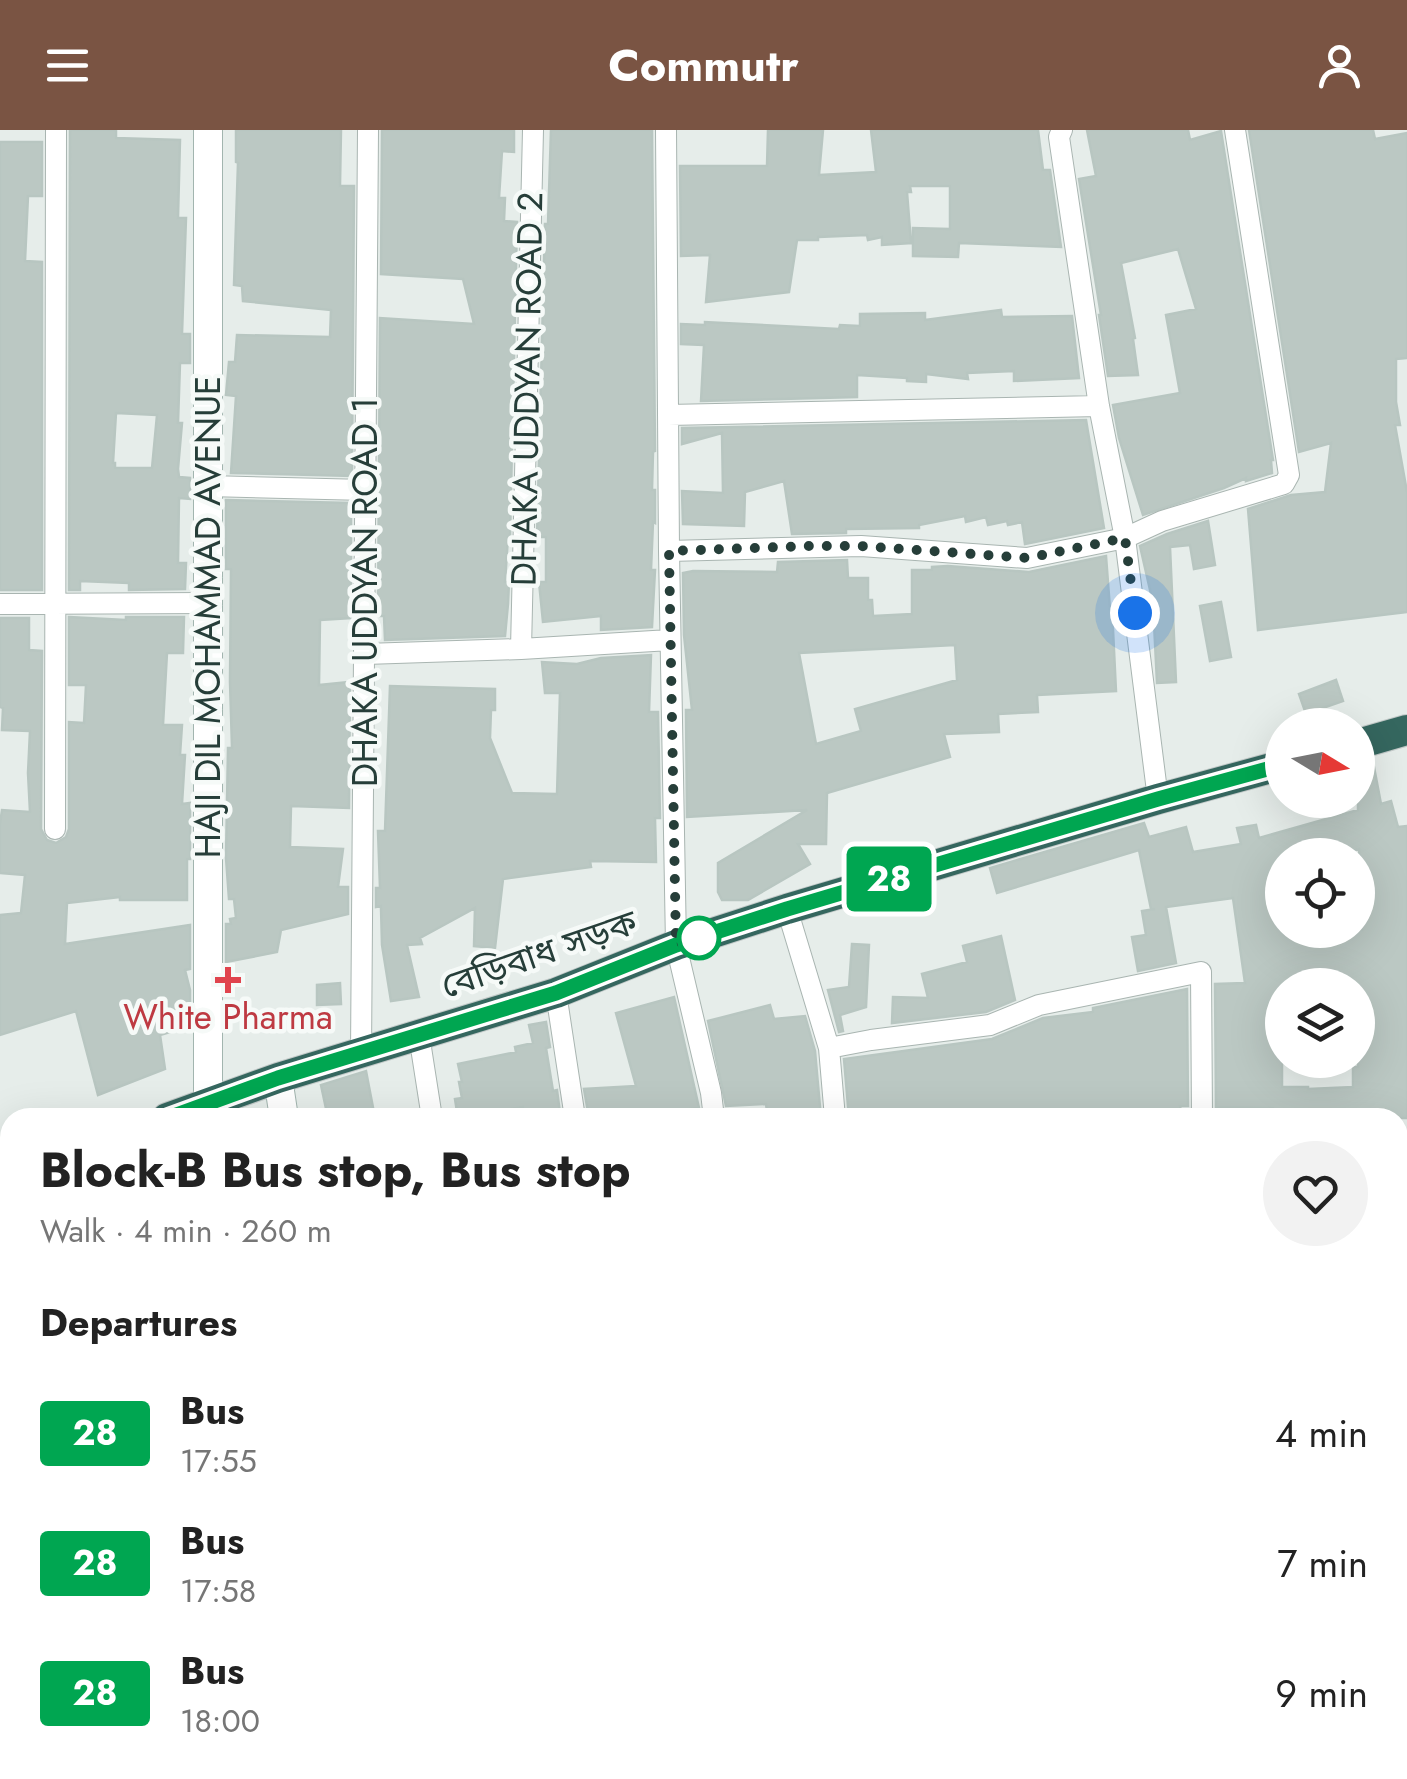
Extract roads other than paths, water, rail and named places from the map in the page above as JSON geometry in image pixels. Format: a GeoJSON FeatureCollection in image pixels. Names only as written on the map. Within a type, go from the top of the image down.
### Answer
{"type":"FeatureCollection","features":[{"type":"Feature","properties":{"kind":"highway"},"geometry":{"type":"LineString","coordinates":[[1375,739],[1407,730]]}},
{"type":"Feature","properties":{"kind":"highway","name":"বেড়িবাধ সড়ক"},"geometry":{"type":"LineString","coordinates":[[197,1108],[278,1078],[556,993],[676,945],[787,909],[1265,770]]}},
{"type":"Feature","properties":{"kind":"street"},"geometry":{"type":"LineString","coordinates":[[55,829],[56,130]]}},
{"type":"Feature","properties":{"kind":"street","name":"HAJI DIL MOHAMMAD AVENUE"},"geometry":{"type":"LineString","coordinates":[[208,130],[208,1104]]}},
{"type":"Feature","properties":{"kind":"street","name":"DHAKA UDDYAN ROAD 1"},"geometry":{"type":"LineString","coordinates":[[361,1053],[368,130]]}},
{"type":"Feature","properties":{"kind":"street","name":"DHAKA UDDYAN ROAD 2"},"geometry":{"type":"LineString","coordinates":[[521,649],[533,130]]}},
{"type":"Feature","properties":{"kind":"street"},"geometry":{"type":"LineString","coordinates":[[666,130],[676,945],[713,1108]]}},
{"type":"Feature","properties":{"kind":"street"},"geometry":{"type":"LineString","coordinates":[[1062,130],[1059,137],[1099,406],[1125,538],[1158,799]]}},
{"type":"Feature","properties":{"kind":"street"},"geometry":{"type":"LineString","coordinates":[[669,551],[861,546],[1028,558],[1125,538],[1162,521],[1284,484],[1289,475],[1235,130]]}},
{"type":"Feature","properties":{"kind":"street"},"geometry":{"type":"LineString","coordinates":[[668,414],[1099,406]]}},
{"type":"Feature","properties":{"kind":"street"},"geometry":{"type":"LineString","coordinates":[[208,486],[366,490]]}},
{"type":"Feature","properties":{"kind":"street"},"geometry":{"type":"LineString","coordinates":[[0,604],[208,603]]}},
{"type":"Feature","properties":{"kind":"street"},"geometry":{"type":"LineString","coordinates":[[364,654],[670,640]]}},
{"type":"Feature","properties":{"kind":"street"},"geometry":{"type":"LineString","coordinates":[[787,909],[828,1048],[834,1108]]}},
{"type":"Feature","properties":{"kind":"street"},"geometry":{"type":"LineString","coordinates":[[828,1048],[990,1026],[1039,1005],[1200,972],[1202,1108]]}},
{"type":"Feature","properties":{"kind":"street"},"geometry":{"type":"LineString","coordinates":[[556,993],[573,1108]]}},
{"type":"Feature","properties":{"kind":"street"},"geometry":{"type":"LineString","coordinates":[[419,1035],[430,1108]]}},
{"type":"Feature","properties":{"kind":"street"},"geometry":{"type":"LineString","coordinates":[[278,1078],[282,1108]]}},
{"type":"Feature","properties":{"kind":"place","name":"White Pharma"},"geometry":{"type":"Point","coordinates":[228,980]}}]}
